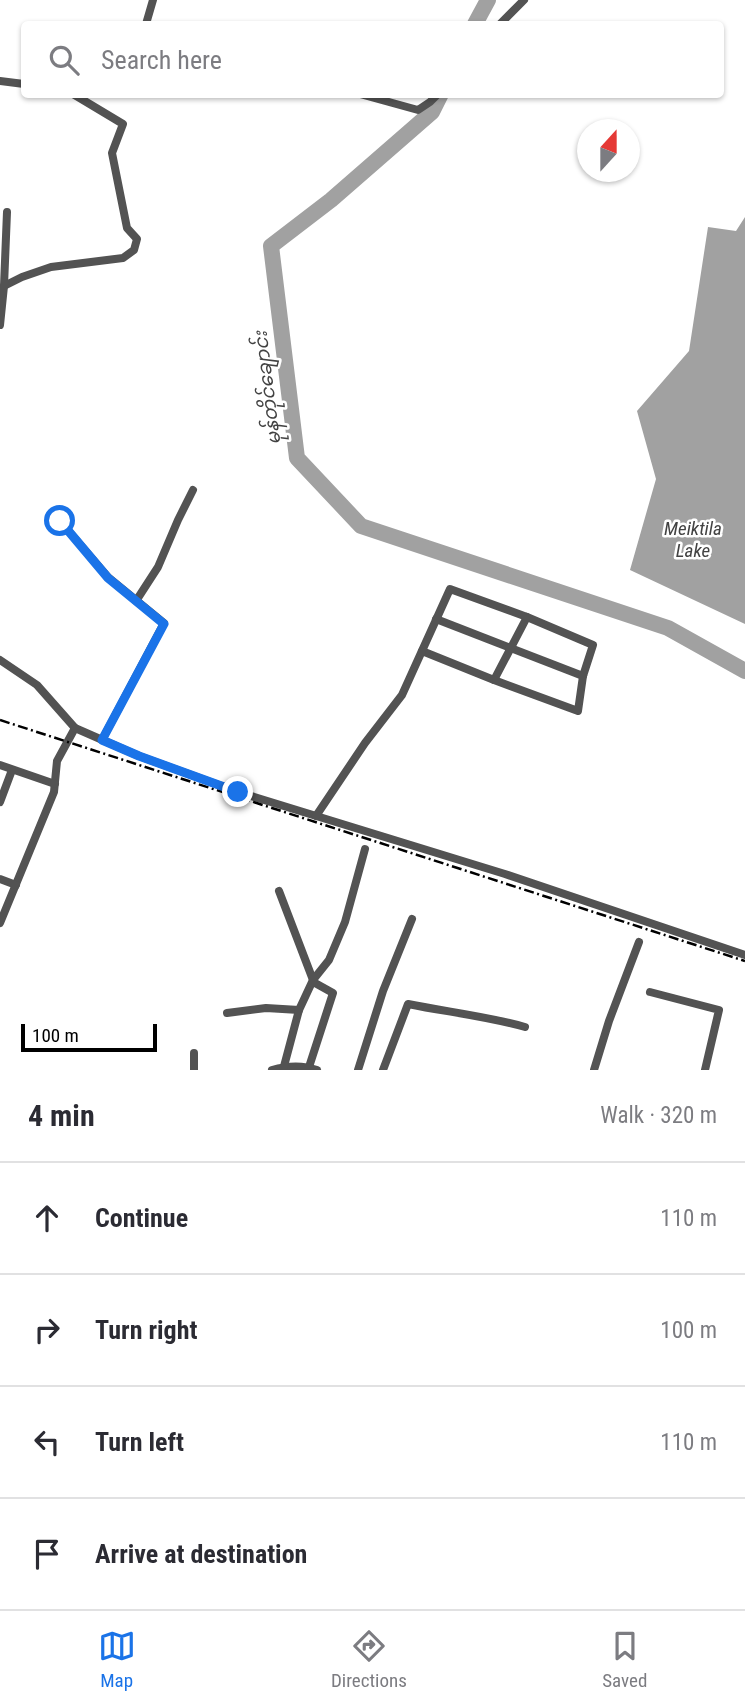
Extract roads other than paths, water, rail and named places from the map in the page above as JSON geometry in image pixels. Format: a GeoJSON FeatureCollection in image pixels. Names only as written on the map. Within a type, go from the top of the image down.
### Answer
{"type":"FeatureCollection","features":[{"type":"Feature","properties":{"kind":"street"},"geometry":{"type":"LineString","coordinates":[[147,21],[153,0]]}},
{"type":"Feature","properties":{"kind":"street"},"geometry":{"type":"LineString","coordinates":[[503,21],[524,0]]}},
{"type":"Feature","properties":{"kind":"street"},"geometry":{"type":"LineString","coordinates":[[0,81],[21,84]]}},
{"type":"Feature","properties":{"kind":"street"},"geometry":{"type":"LineString","coordinates":[[4,286],[51,267],[123,258],[134,250],[137,239],[127,228],[112,153],[123,124],[80,98]]}},
{"type":"Feature","properties":{"kind":"street"},"geometry":{"type":"LineString","coordinates":[[374,98],[418,110],[434,98]]}},
{"type":"Feature","properties":{"kind":"street"},"geometry":{"type":"LineString","coordinates":[[0,325],[8,212]]}},
{"type":"Feature","properties":{"kind":"street"},"geometry":{"type":"LineString","coordinates":[[136,601],[158,567],[192,491]]}},
{"type":"Feature","properties":{"kind":"street"},"geometry":{"type":"LineString","coordinates":[[60,521],[108,578],[164,624],[102,740]]}},
{"type":"Feature","properties":{"kind":"street"},"geometry":{"type":"LineString","coordinates":[[316,816],[401,695],[450,589],[593,645],[583,676],[578,711],[422,651]]}},
{"type":"Feature","properties":{"kind":"street"},"geometry":{"type":"LineString","coordinates":[[494,680],[527,617]]}},
{"type":"Feature","properties":{"kind":"street"},"geometry":{"type":"LineString","coordinates":[[436,619],[583,676]]}},
{"type":"Feature","properties":{"kind":"street"},"geometry":{"type":"LineString","coordinates":[[0,660],[37,685],[75,728],[139,756],[213,783],[505,874],[745,955]]}},
{"type":"Feature","properties":{"kind":"street"},"geometry":{"type":"LineString","coordinates":[[0,923],[54,792],[57,761],[75,728]]}},
{"type":"Feature","properties":{"kind":"street"},"geometry":{"type":"LineString","coordinates":[[0,765],[55,785]]}},
{"type":"Feature","properties":{"kind":"street"},"geometry":{"type":"LineString","coordinates":[[0,802],[12,770]]}},
{"type":"Feature","properties":{"kind":"street"},"geometry":{"type":"LineString","coordinates":[[284,1068],[299,1010],[313,980],[329,960],[345,922],[365,849]]}},
{"type":"Feature","properties":{"kind":"street"},"geometry":{"type":"LineString","coordinates":[[0,878],[16,885]]}},
{"type":"Feature","properties":{"kind":"street"},"geometry":{"type":"LineString","coordinates":[[272,1070],[313,1069],[333,993],[313,980],[279,891]]}},
{"type":"Feature","properties":{"kind":"street"},"geometry":{"type":"LineString","coordinates":[[358,1070],[383,991],[412,919]]}},
{"type":"Feature","properties":{"kind":"street"},"geometry":{"type":"LineString","coordinates":[[594,1070],[608,1021],[639,942]]}},
{"type":"Feature","properties":{"kind":"street"},"geometry":{"type":"LineString","coordinates":[[650,992],[719,1010],[705,1070]]}},
{"type":"Feature","properties":{"kind":"street"},"geometry":{"type":"LineString","coordinates":[[383,1070],[408,1004],[498,1019],[525,1027]]}},
{"type":"Feature","properties":{"kind":"street"},"geometry":{"type":"LineString","coordinates":[[227,1013],[265,1008],[299,1010]]}},
{"type":"Feature","properties":{"kind":"street"},"geometry":{"type":"LineString","coordinates":[[194,1053],[194,1070]]}},
{"type":"Feature","properties":{"kind":"water","name":"Meiktila Lake"},"geometry":{"type":"Polygon","coordinates":[[[745,217],[745,624],[630,570],[656,479],[637,411],[689,351],[708,227],[736,231],[745,217]]]}},
{"type":"Feature","properties":{"kind":"waterway","name":"မုန်တိုင်ချောင်း"},"geometry":{"type":"LineString","coordinates":[[477,21],[488,0]]}},
{"type":"Feature","properties":{"kind":"waterway","name":"မုန်တိုင်ချောင်း"},"geometry":{"type":"LineString","coordinates":[[439,98],[432,112],[331,200],[271,246],[297,458],[361,526],[668,628],[745,671]]}},
{"type":"Feature","properties":{"kind":"railway"},"geometry":{"type":"LineString","coordinates":[[0,720],[745,961]]}}]}
